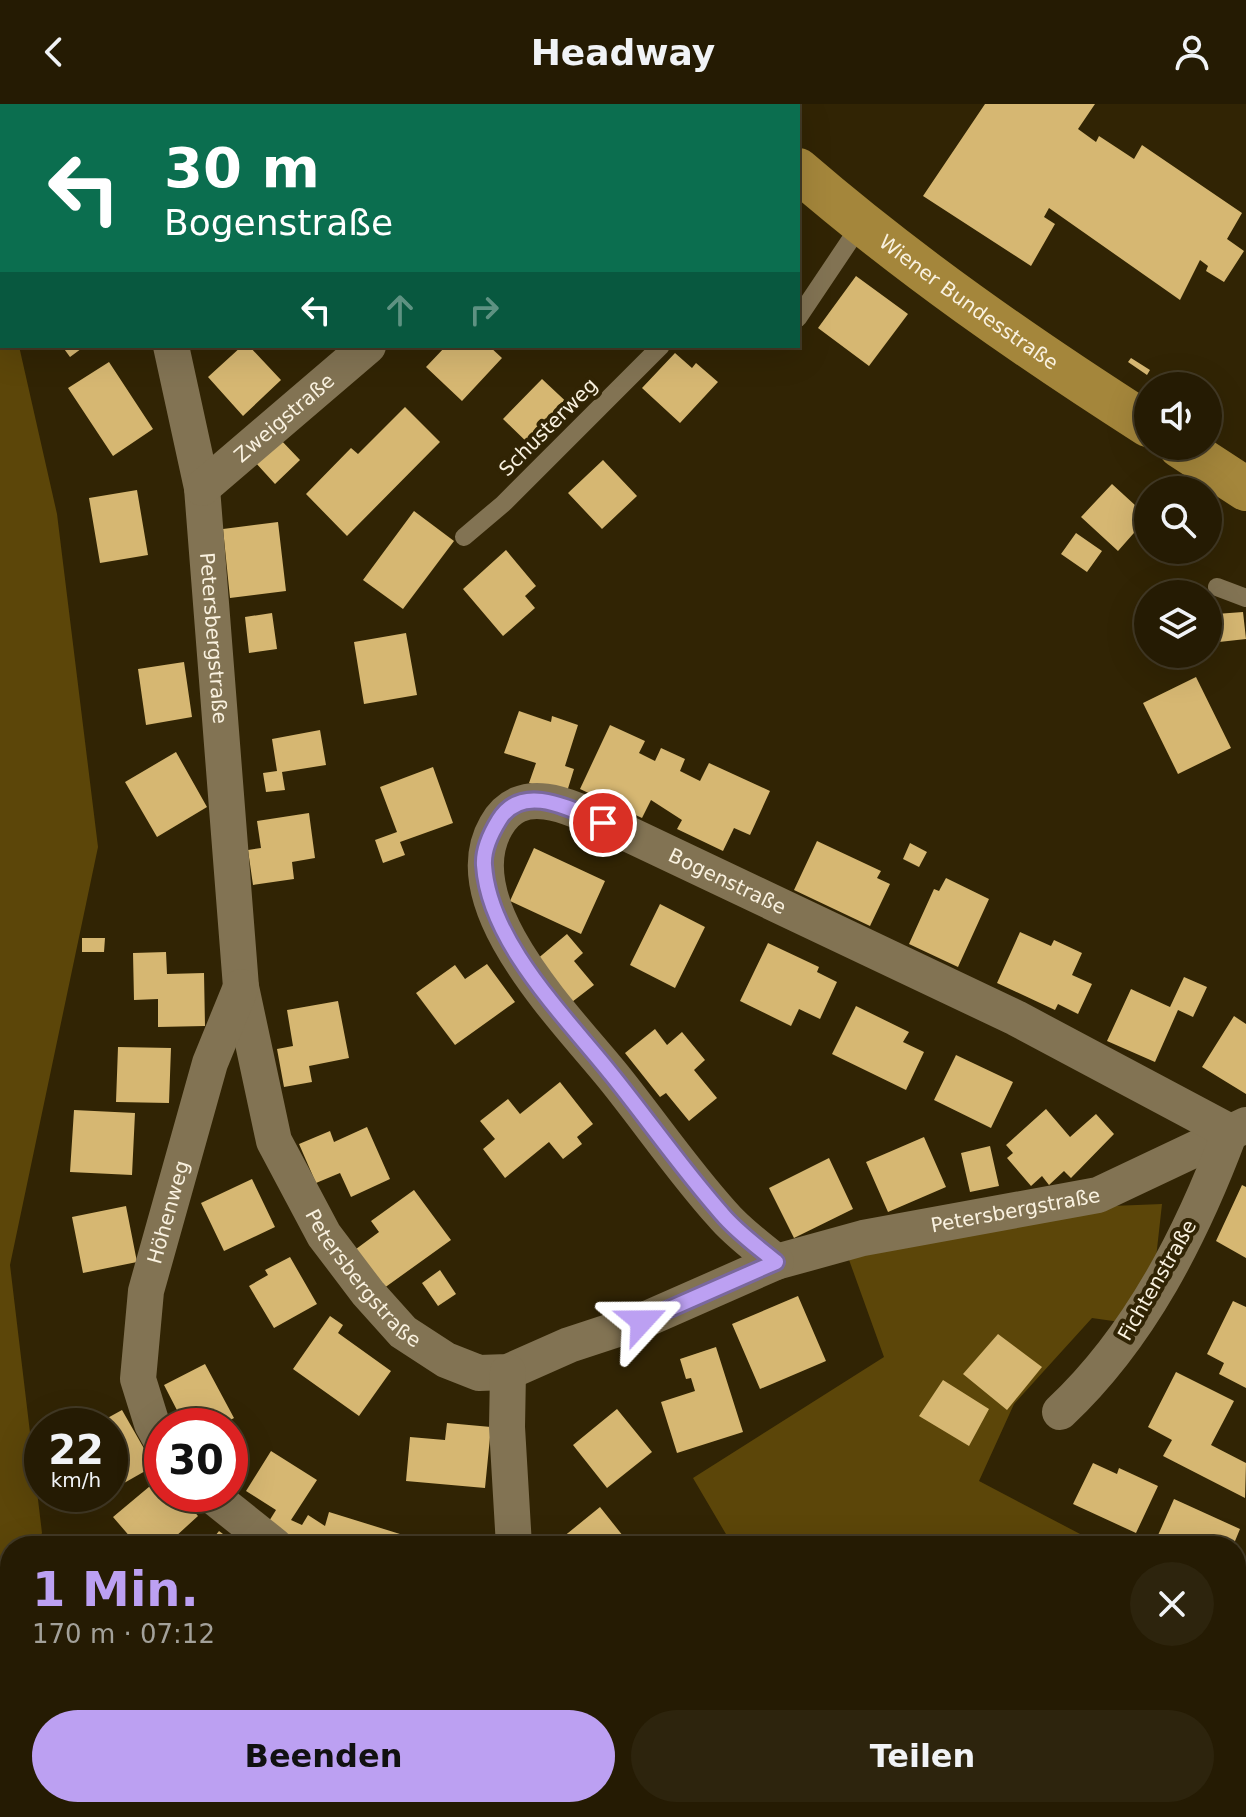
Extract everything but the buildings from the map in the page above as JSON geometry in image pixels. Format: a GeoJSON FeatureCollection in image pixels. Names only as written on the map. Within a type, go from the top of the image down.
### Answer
{"type":"FeatureCollection","features":[{"type":"Feature","properties":{"kind":"main road","name":"Wiener Bundesstraße"},"geometry":{"type":"LineString","coordinates":[[800,172],[861,224],[1011,336],[1134,416]]}},
{"type":"Feature","properties":{"kind":"main road"},"geometry":{"type":"LineString","coordinates":[[1201,460],[1246,489]]}},
{"type":"Feature","properties":{"kind":"street","name":"Petersbergstraße"},"geometry":{"type":"LineString","coordinates":[[171,348],[202,488],[241,987],[274,1141],[324,1235],[368,1293],[403,1332],[446,1360],[479,1373],[508,1372],[569,1345],[642,1321],[776,1262],[863,1238],[1098,1195],[1238,1128]]}},
{"type":"Feature","properties":{"kind":"street","name":"Zweigstraße"},"geometry":{"type":"LineString","coordinates":[[202,488],[366,348]]}},
{"type":"Feature","properties":{"kind":"street","name":"Bogenstraße"},"geometry":{"type":"LineString","coordinates":[[776,1262],[723,1216],[535,983],[494,904],[484,864],[489,837],[501,815],[514,803],[535,799],[560,805],[624,832],[1016,1018],[1238,1128]]}},
{"type":"Feature","properties":{"kind":"street","name":"Höhenweg"},"geometry":{"type":"LineString","coordinates":[[147,1408],[138,1379],[146,1291],[210,1063],[241,987]]}},
{"type":"Feature","properties":{"kind":"street","name":"Fichtenstraße"},"geometry":{"type":"LineString","coordinates":[[1060,1412],[1130,1334],[1207,1195],[1238,1128]]}},
{"type":"Feature","properties":{"kind":"street"},"geometry":{"type":"LineString","coordinates":[[508,1372],[507,1427],[513,1536]]}},
{"type":"Feature","properties":{"kind":"street"},"geometry":{"type":"LineString","coordinates":[[232,1512],[262,1536]]}},
{"type":"Feature","properties":{"kind":"lane"},"geometry":{"type":"LineString","coordinates":[[800,315],[861,224]]}},
{"type":"Feature","properties":{"kind":"lane","name":"Schusterweg"},"geometry":{"type":"LineString","coordinates":[[464,537],[503,504],[659,348]]}},
{"type":"Feature","properties":{"kind":"lane"},"geometry":{"type":"LineString","coordinates":[[1222,589],[1246,598]]}},
{"type":"Feature","properties":{"kind":"shaded area"},"geometry":{"type":"Polygon","coordinates":[[[0,348],[19,348],[57,514],[98,847],[10,1265],[27,1408],[24,1408],[24,1512],[39,1512],[41,1536],[0,1536],[0,348]]]}},
{"type":"Feature","properties":{"kind":"shaded area"},"geometry":{"type":"Polygon","coordinates":[[[1162,1204],[1155,1267],[1120,1322],[1092,1318],[1014,1404],[979,1481],[1084,1536],[727,1536],[693,1478],[884,1357],[848,1257],[1062,1208],[1162,1204]]]}},
{"type":"Feature","properties":{"kind":"route"},"geometry":{"type":"LineString","coordinates":[[603,823],[560,805],[535,799],[514,803],[501,815],[489,837],[484,864],[494,904],[535,983],[723,1216],[776,1262],[642,1321]]}}]}
